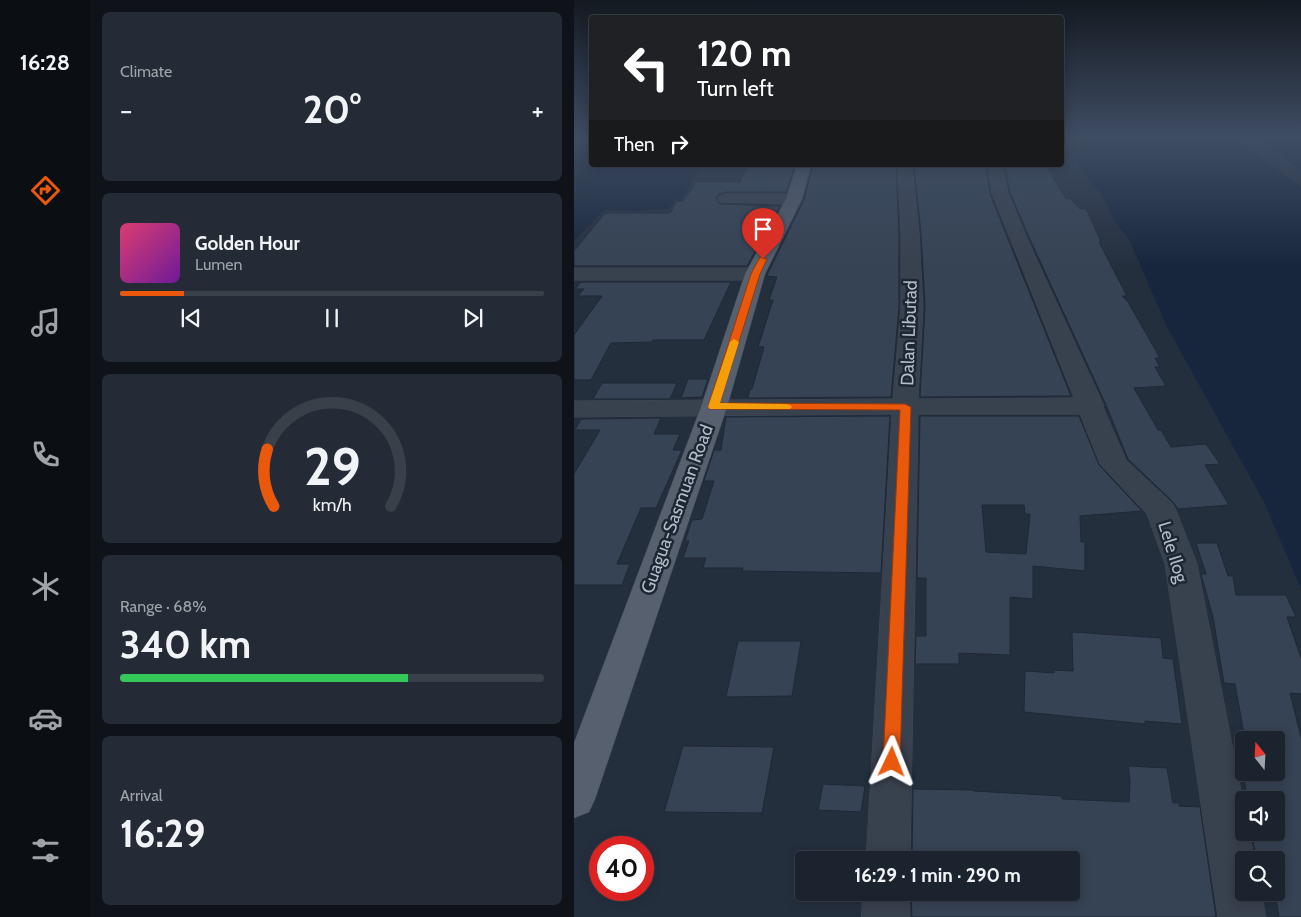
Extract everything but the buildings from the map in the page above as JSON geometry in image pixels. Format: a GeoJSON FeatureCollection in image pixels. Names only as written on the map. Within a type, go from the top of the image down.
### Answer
{"type":"FeatureCollection","features":[{"type":"Feature","properties":{"kind":"main road","name":"Guagua-Sasmuan Road"},"geometry":{"type":"LineString","coordinates":[[574,799],[714,407],[756,274],[794,199],[799,181]]}},
{"type":"Feature","properties":{"kind":"street","name":"Dalan Libutad"},"geometry":{"type":"LineString","coordinates":[[888,851],[905,407],[912,307],[906,181]]}},
{"type":"Feature","properties":{"kind":"street","name":"Lele Ilog"},"geometry":{"type":"LineString","coordinates":[[997,181],[1000,193],[1017,236],[1091,406],[1114,464],[1161,510],[1180,564],[1242,917]]}},
{"type":"Feature","properties":{"kind":"street"},"geometry":{"type":"LineString","coordinates":[[726,199],[794,199]]}},
{"type":"Feature","properties":{"kind":"street"},"geometry":{"type":"LineString","coordinates":[[574,274],[756,274]]}},
{"type":"Feature","properties":{"kind":"street"},"geometry":{"type":"LineString","coordinates":[[574,410],[714,407],[1091,406]]}},
{"type":"Feature","properties":{"kind":"street"},"geometry":{"type":"LineString","coordinates":[[886,901],[886,917]]}},
{"type":"Feature","properties":{"kind":"water"},"geometry":{"type":"Polygon","coordinates":[[[574,181],[693,181],[681,199],[676,199],[669,209],[604,210],[574,241],[574,181]]]}},
{"type":"Feature","properties":{"kind":"water"},"geometry":{"type":"Polygon","coordinates":[[[1091,181],[1293,181],[1301,187],[1301,589],[1264,502],[1166,325],[1129,239],[1114,221],[1107,203],[1091,181]]]}},
{"type":"Feature","properties":{"kind":"slow traffic"},"geometry":{"type":"LineString","coordinates":[[734,342],[714,407],[786,407]]}},
{"type":"Feature","properties":{"kind":"route"},"geometry":{"type":"LineString","coordinates":[[763,259],[756,274],[714,407],[905,407],[892,762]]}}]}
